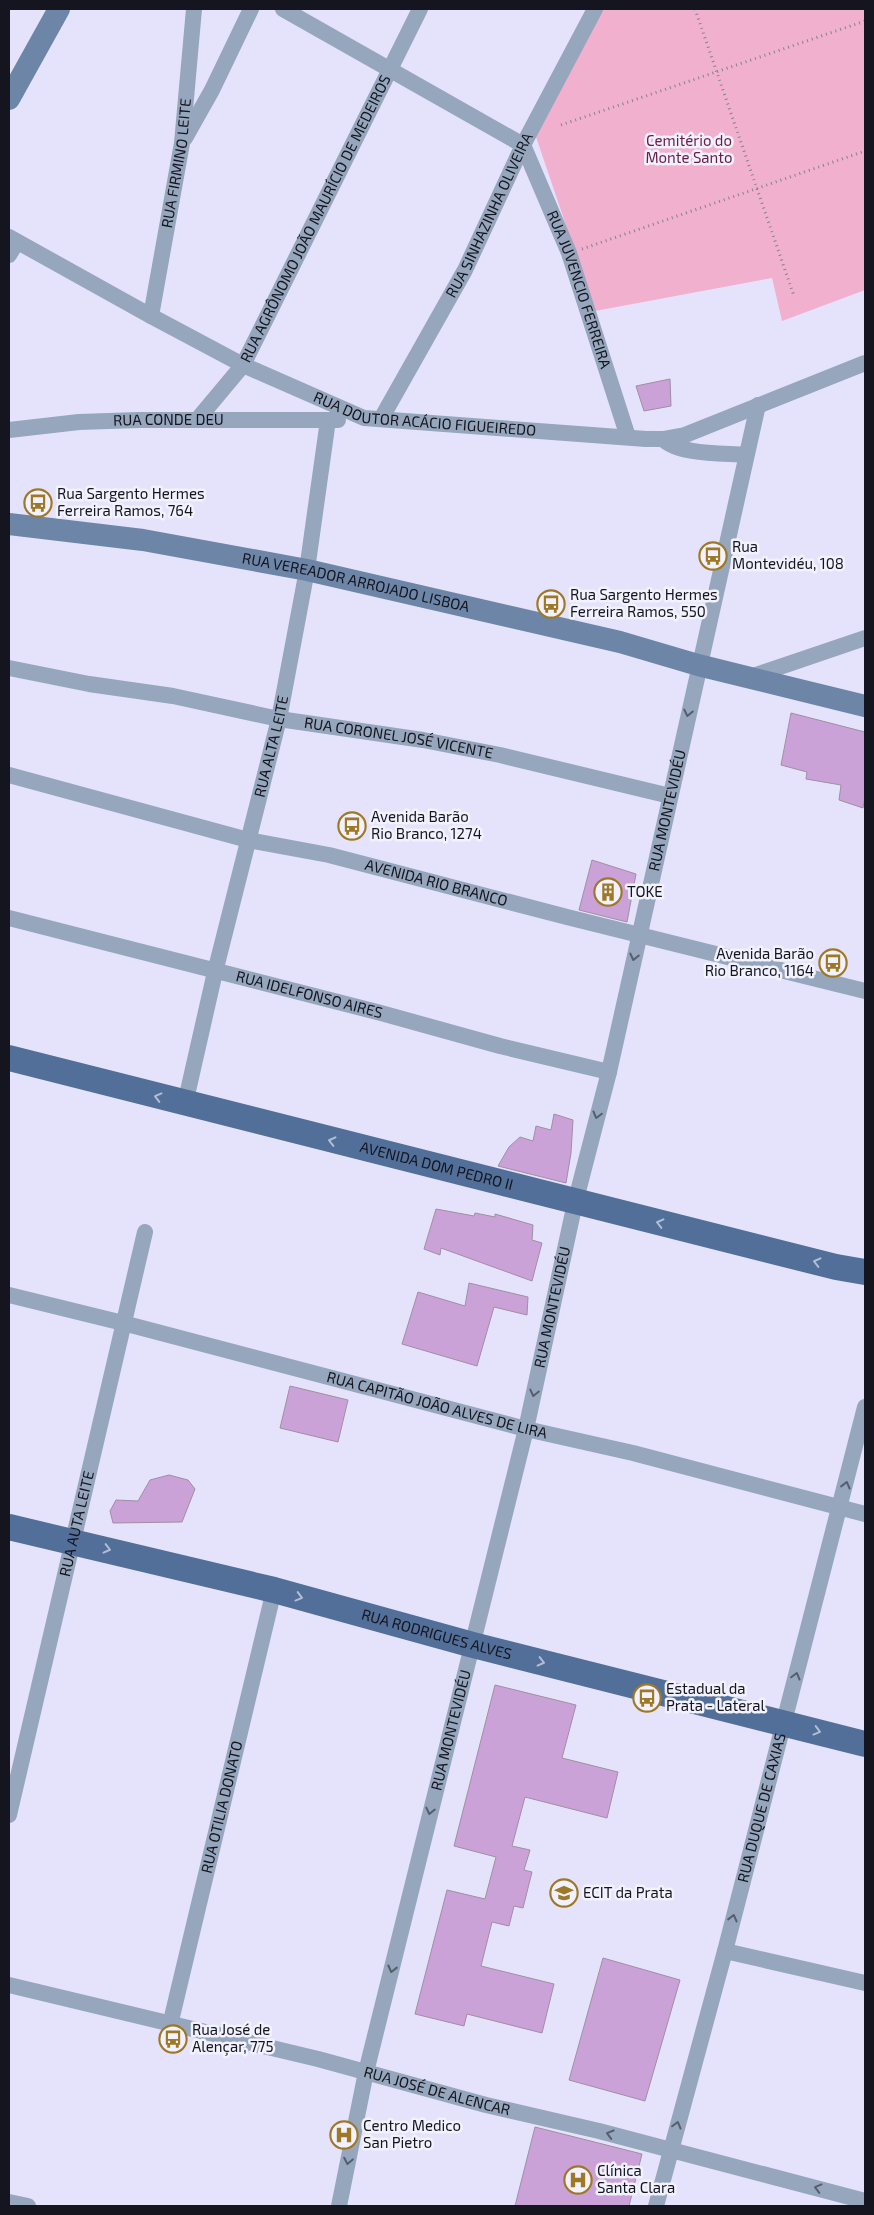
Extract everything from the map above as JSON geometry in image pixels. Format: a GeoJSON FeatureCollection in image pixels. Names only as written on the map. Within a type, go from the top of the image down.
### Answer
{"type":"FeatureCollection","features":[{"type":"Feature","properties":{"kind":"main road"},"geometry":{"type":"LineString","coordinates":[[9,100],[59,9]]}},
{"type":"Feature","properties":{"kind":"main road","name":"RUA VEREADOR ARROJADO LISBOA"},"geometry":{"type":"LineString","coordinates":[[9,524],[143,540],[307,570],[620,642],[698,665],[865,706]]}},
{"type":"Feature","properties":{"kind":"main road","name":"AVENIDA DOM PEDRO II"},"geometry":{"type":"LineString","coordinates":[[9,1058],[575,1202],[836,1267],[865,1272]]}},
{"type":"Feature","properties":{"kind":"main road","name":"RUA RODRIGUES ALVES"},"geometry":{"type":"LineString","coordinates":[[9,1527],[274,1590],[472,1645],[784,1722],[865,1744]]}},
{"type":"Feature","properties":{"kind":"street","name":"RUA FIRMINO LEITE"},"geometry":{"type":"LineString","coordinates":[[150,316],[182,143],[194,9]]}},
{"type":"Feature","properties":{"kind":"street"},"geometry":{"type":"LineString","coordinates":[[182,143],[212,90],[252,9]]}},
{"type":"Feature","properties":{"kind":"street"},"geometry":{"type":"LineString","coordinates":[[283,9],[391,68],[523,145]]}},
{"type":"Feature","properties":{"kind":"street","name":"RUA AGRÔNOMO JOÃO MAURÍCIO DE MEDEIROS"},"geometry":{"type":"LineString","coordinates":[[198,420],[243,365],[420,9]]}},
{"type":"Feature","properties":{"kind":"street","name":"RUA SINHAZINHA OLIVEIRA"},"geometry":{"type":"LineString","coordinates":[[381,419],[465,270],[523,145],[595,9]]}},
{"type":"Feature","properties":{"kind":"street","name":"RUA JUVENCIO FERREIRA"},"geometry":{"type":"LineString","coordinates":[[523,145],[569,253],[628,437]]}},
{"type":"Feature","properties":{"kind":"street","name":"RUA DOUTOR ACÁCIO FIGUEIREDO"},"geometry":{"type":"LineString","coordinates":[[11,245],[243,365],[364,418],[663,439],[684,435],[865,363]]}},
{"type":"Feature","properties":{"kind":"street","name":"RUA MONTEVIDÉU"},"geometry":{"type":"LineString","coordinates":[[339,2206],[366,2072],[405,1920],[449,1730],[526,1428],[575,1202],[609,1072],[698,665],[758,405]]}},
{"type":"Feature","properties":{"kind":"street"},"geometry":{"type":"LineString","coordinates":[[328,420],[364,418]]}},
{"type":"Feature","properties":{"kind":"street","name":"RUA CONDE DEU"},"geometry":{"type":"LineString","coordinates":[[9,430],[79,422],[328,420]]}},
{"type":"Feature","properties":{"kind":"street","name":"RUA ALTA LEITE"},"geometry":{"type":"LineString","coordinates":[[185,1104],[215,972],[279,719],[307,570],[328,420]]}},
{"type":"Feature","properties":{"kind":"street"},"geometry":{"type":"LineString","coordinates":[[663,439],[667,443],[690,450],[746,455]]}},
{"type":"Feature","properties":{"kind":"street"},"geometry":{"type":"LineString","coordinates":[[750,677],[865,638]]}},
{"type":"Feature","properties":{"kind":"street","name":"RUA CORONEL JOSÉ VICENTE"},"geometry":{"type":"LineString","coordinates":[[9,668],[88,684],[173,696],[279,719],[414,739],[500,755],[670,796]]}},
{"type":"Feature","properties":{"kind":"street","name":"AVENIDA RIO BRANCO"},"geometry":{"type":"LineString","coordinates":[[9,775],[248,840],[329,854],[639,936],[865,991]]}},
{"type":"Feature","properties":{"kind":"street","name":"RUA IDELFONSO AIRES"},"geometry":{"type":"LineString","coordinates":[[9,918],[112,942],[215,972],[381,1013],[500,1046],[609,1072]]}},
{"type":"Feature","properties":{"kind":"street","name":"RUA AUTA LEITE"},"geometry":{"type":"LineString","coordinates":[[9,1816],[145,1232]]}},
{"type":"Feature","properties":{"kind":"street","name":"RUA CAPITÃO JOÃO ALVES DE LIRA"},"geometry":{"type":"LineString","coordinates":[[9,1295],[526,1428],[633,1453],[865,1514]]}},
{"type":"Feature","properties":{"kind":"street","name":"RUA DUQUE DE CAXIAS"},"geometry":{"type":"LineString","coordinates":[[656,2206],[841,1508],[865,1407]]}},
{"type":"Feature","properties":{"kind":"street","name":"RUA OTILIA DONATO"},"geometry":{"type":"LineString","coordinates":[[170,2024],[274,1590]]}},
{"type":"Feature","properties":{"kind":"street"},"geometry":{"type":"LineString","coordinates":[[725,1951],[865,1983]]}},
{"type":"Feature","properties":{"kind":"street","name":"RUA JOSÉ DE ALENCAR"},"geometry":{"type":"LineString","coordinates":[[9,1985],[318,2059],[486,2105],[599,2131],[865,2201]]}},
{"type":"Feature","properties":{"kind":"street"},"geometry":{"type":"LineString","coordinates":[[9,2202],[28,2206]]}},
{"type":"Feature","properties":{"kind":"path"},"geometry":{"type":"LineString","coordinates":[[695,9],[794,296]]}},
{"type":"Feature","properties":{"kind":"path"},"geometry":{"type":"LineString","coordinates":[[561,125],[865,21]]}},
{"type":"Feature","properties":{"kind":"path"},"geometry":{"type":"LineString","coordinates":[[569,253],[865,151]]}},
{"type":"Feature","properties":{"kind":"green space","name":"Cemitério do Monte Santo"},"geometry":{"type":"Polygon","coordinates":[[[589,9],[865,9],[865,290],[782,321],[772,278],[595,311],[533,128],[589,9]]]}},
{"type":"Feature","properties":{"kind":"building"},"geometry":{"type":"Polygon","coordinates":[[[670,379],[671,406],[644,411],[636,386],[670,379]]]}},
{"type":"Feature","properties":{"kind":"building"},"geometry":{"type":"Polygon","coordinates":[[[791,713],[865,732],[865,797],[863,808],[839,800],[841,785],[806,779],[807,772],[781,765],[791,713]]]}},
{"type":"Feature","properties":{"kind":"building","name":"TOKE"},"geometry":{"type":"Polygon","coordinates":[[[592,860],[636,874],[627,922],[579,910],[592,860]]]}},
{"type":"Feature","properties":{"kind":"building"},"geometry":{"type":"Polygon","coordinates":[[[554,1114],[573,1120],[571,1153],[566,1183],[498,1166],[509,1147],[520,1137],[533,1141],[536,1126],[551,1130],[554,1114]]]}},
{"type":"Feature","properties":{"kind":"building"},"geometry":{"type":"Polygon","coordinates":[[[436,1209],[474,1216],[475,1213],[495,1217],[495,1214],[533,1225],[532,1240],[542,1243],[532,1281],[441,1248],[440,1255],[424,1249],[436,1209]]]}},
{"type":"Feature","properties":{"kind":"building"},"geometry":{"type":"Polygon","coordinates":[[[469,1283],[528,1297],[527,1315],[494,1307],[477,1366],[402,1344],[418,1292],[465,1306],[469,1283]]]}},
{"type":"Feature","properties":{"kind":"building"},"geometry":{"type":"Polygon","coordinates":[[[290,1386],[348,1400],[338,1442],[280,1428],[290,1386]]]}},
{"type":"Feature","properties":{"kind":"building"},"geometry":{"type":"Polygon","coordinates":[[[169,1475],[188,1480],[195,1489],[182,1522],[113,1523],[110,1511],[116,1500],[138,1501],[150,1480],[169,1475]]]}},
{"type":"Feature","properties":{"kind":"building"},"geometry":{"type":"Polygon","coordinates":[[[495,1685],[576,1705],[562,1758],[618,1772],[607,1818],[525,1797],[512,1846],[530,1850],[524,1870],[532,1872],[523,1908],[514,1906],[509,1926],[492,1922],[481,1966],[554,1984],[542,2033],[467,2014],[464,2026],[415,2014],[447,1890],[485,1899],[496,1857],[454,1846],[495,1685]]]}},
{"type":"Feature","properties":{"kind":"building"},"geometry":{"type":"Polygon","coordinates":[[[603,1958],[680,1980],[645,2101],[569,2080],[603,1958]]]}},
{"type":"Feature","properties":{"kind":"building","name":"Clínica Santa Clara"},"geometry":{"type":"Polygon","coordinates":[[[535,2127],[642,2154],[629,2206],[515,2206],[535,2127]]]}},
{"type":"Feature","properties":{"kind":"place","name":"Rua Sargento Hermes Ferreira Ramos, 764"},"geometry":{"type":"Point","coordinates":[38,503]}},
{"type":"Feature","properties":{"kind":"place","name":"Rua Montevidéu, 108"},"geometry":{"type":"Point","coordinates":[713,556]}},
{"type":"Feature","properties":{"kind":"place","name":"Rua Sargento Hermes Ferreira Ramos, 550"},"geometry":{"type":"Point","coordinates":[551,604]}},
{"type":"Feature","properties":{"kind":"place","name":"Avenida Barão Rio Branco, 1274"},"geometry":{"type":"Point","coordinates":[352,826]}},
{"type":"Feature","properties":{"kind":"place","name":"TOKE"},"geometry":{"type":"Point","coordinates":[608,892]}},
{"type":"Feature","properties":{"kind":"place","name":"Avenida Barão Rio Branco, 1164"},"geometry":{"type":"Point","coordinates":[833,963]}},
{"type":"Feature","properties":{"kind":"place","name":"Estadual da Prata - Lateral"},"geometry":{"type":"Point","coordinates":[647,1698]}},
{"type":"Feature","properties":{"kind":"place","name":"ECIT da Prata"},"geometry":{"type":"Point","coordinates":[564,1893]}},
{"type":"Feature","properties":{"kind":"place","name":"Rua José de Alençar, 775"},"geometry":{"type":"Point","coordinates":[173,2039]}},
{"type":"Feature","properties":{"kind":"place","name":"Centro Medico San Pietro"},"geometry":{"type":"Point","coordinates":[344,2135]}},
{"type":"Feature","properties":{"kind":"place","name":"Clínica Santa Clara"},"geometry":{"type":"Point","coordinates":[578,2180]}}]}
